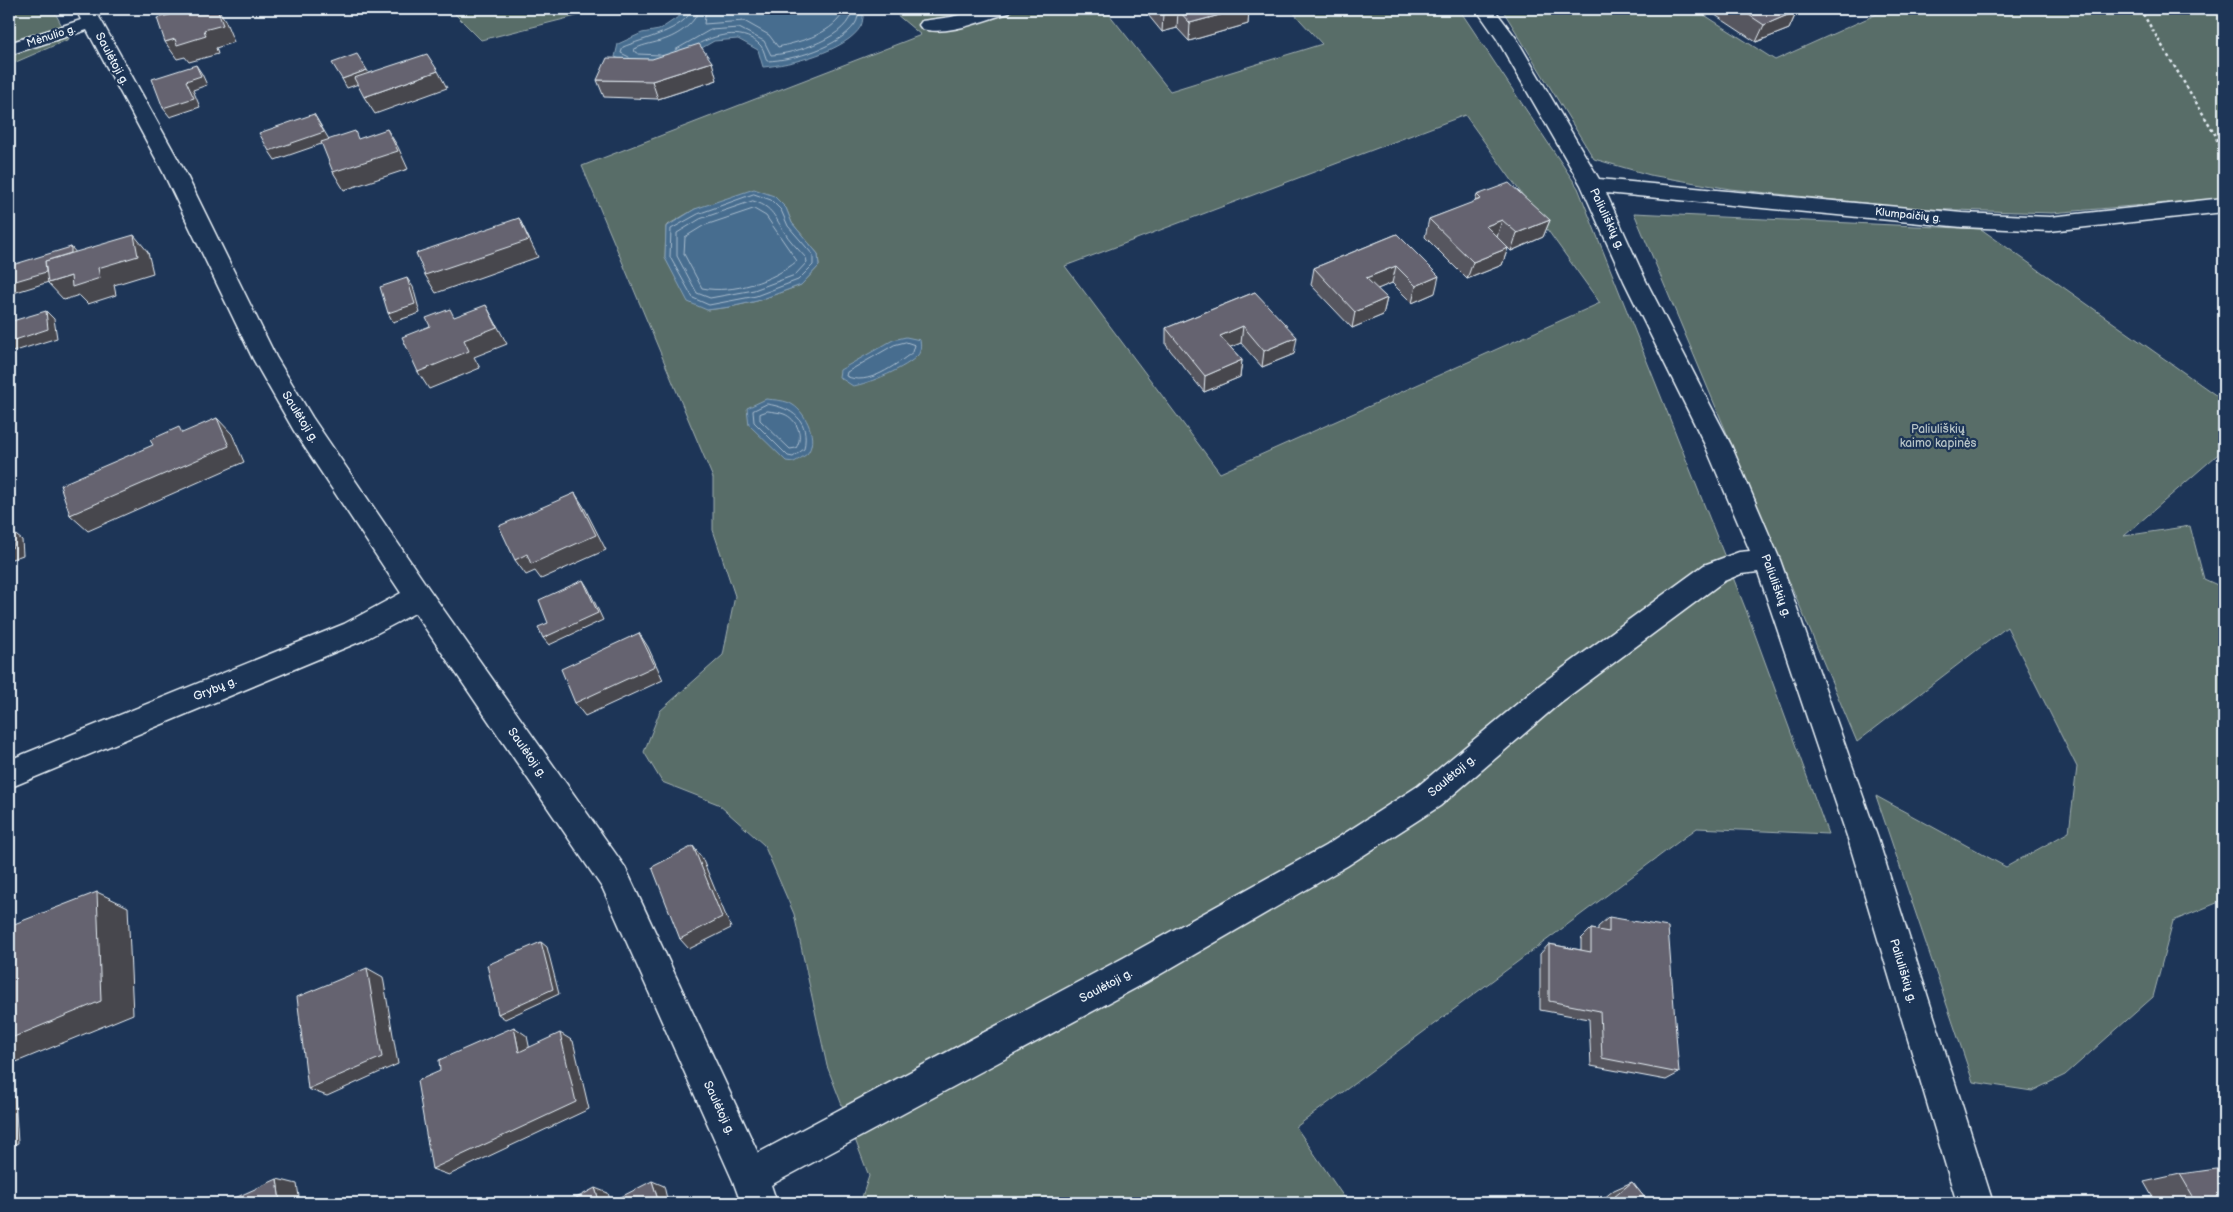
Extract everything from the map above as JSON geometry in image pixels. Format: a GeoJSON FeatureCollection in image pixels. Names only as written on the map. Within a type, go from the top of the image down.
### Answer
{"type":"FeatureCollection","features":[{"type":"Feature","properties":{"kind":"street"},"geometry":{"type":"LineString","coordinates":[[929,26],[952,23],[1002,9]]}},
{"type":"Feature","properties":{"kind":"street","name":"Paliuliškių g."},"geometry":{"type":"LineString","coordinates":[[1484,9],[1506,38],[1592,185],[1636,281],[1718,446],[1767,560],[1863,839],[1975,1203]]}},
{"type":"Feature","properties":{"kind":"street","name":"Mėnulio g."},"geometry":{"type":"LineString","coordinates":[[9,49],[89,15]]}},
{"type":"Feature","properties":{"kind":"street","name":"Saulėtoji g."},"geometry":{"type":"LineString","coordinates":[[89,15],[174,172],[265,359],[303,424],[419,598],[614,878],[754,1190],[1336,856],[1428,796],[1550,693],[1714,573],[1738,562],[1767,560]]}},
{"type":"Feature","properties":{"kind":"street","name":"Klumpaičių g."},"geometry":{"type":"LineString","coordinates":[[1592,185],[1962,220],[2050,224],[2224,205]]}},
{"type":"Feature","properties":{"kind":"street","name":"Grybų g."},"geometry":{"type":"LineString","coordinates":[[9,774],[354,632],[419,598]]}},
{"type":"Feature","properties":{"kind":"path"},"geometry":{"type":"LineString","coordinates":[[2140,9],[2215,134],[2224,161]]}},
{"type":"Feature","properties":{"kind":"green space"},"geometry":{"type":"Polygon","coordinates":[[[9,9],[53,9],[69,39],[9,65],[9,9]]]}},
{"type":"Feature","properties":{"kind":"green space"},"geometry":{"type":"Polygon","coordinates":[[[450,9],[604,9],[481,40],[450,9]]]}},
{"type":"Feature","properties":{"kind":"green space"},"geometry":{"type":"Polygon","coordinates":[[[890,9],[1105,9],[1170,91],[1322,44],[1290,9],[1459,9],[1578,188],[1746,610],[1828,834],[1697,828],[1296,1127],[1348,1203],[860,1203],[869,1176],[827,1066],[794,914],[764,845],[718,804],[662,782],[644,752],[660,711],[723,655],[735,596],[713,530],[713,478],[582,166],[921,35],[890,9]],[[1465,115],[1065,266],[1220,473],[1600,303],[1465,115]],[[786,208],[695,209],[666,226],[665,258],[673,272],[707,310],[757,301],[801,285],[819,266],[818,254],[792,223],[786,208]]]}},
{"type":"Feature","properties":{"kind":"green space"},"geometry":{"type":"Polygon","coordinates":[[[1502,9],[1695,9],[1775,60],[1888,9],[2224,9],[2224,198],[2052,213],[1921,209],[1730,189],[1650,175],[1594,159],[1502,9]]]}},
{"type":"Feature","properties":{"kind":"green space","name":"Paliuliškių kaimo kapinės"},"geometry":{"type":"Polygon","coordinates":[[[1634,213],[1981,229],[2224,401],[2224,449],[2124,536],[2190,526],[2204,579],[2224,588],[2224,900],[2173,921],[2153,997],[2065,1075],[2032,1091],[1973,1082],[1876,796],[2006,867],[2069,832],[2077,767],[2007,627],[1857,742],[1634,213]]]}},
{"type":"Feature","properties":{"kind":"water"},"geometry":{"type":"Polygon","coordinates":[[[690,9],[864,10],[861,26],[854,35],[843,43],[802,60],[774,66],[763,67],[758,50],[738,39],[714,41],[695,52],[635,65],[615,57],[618,44],[642,33],[659,30],[690,9]]]}},
{"type":"Feature","properties":{"kind":"water"},"geometry":{"type":"Polygon","coordinates":[[[754,189],[774,196],[786,208],[792,223],[818,254],[819,266],[801,285],[757,301],[707,310],[688,302],[665,258],[666,227],[695,209],[754,189]]]}},
{"type":"Feature","properties":{"kind":"water"},"geometry":{"type":"Polygon","coordinates":[[[906,337],[920,340],[921,346],[918,355],[906,365],[860,385],[853,386],[839,377],[840,370],[893,340],[906,337]]]}},
{"type":"Feature","properties":{"kind":"water"},"geometry":{"type":"Polygon","coordinates":[[[766,399],[790,403],[798,409],[806,420],[812,442],[807,454],[794,462],[786,461],[749,425],[747,408],[766,399]]]}},
{"type":"Feature","properties":{"kind":"building"},"geometry":{"type":"Polygon","coordinates":[[[159,9],[172,9],[160,12],[159,9]]]}},
{"type":"Feature","properties":{"kind":"building"},"geometry":{"type":"Polygon","coordinates":[[[172,9],[217,9],[223,25],[204,30],[206,36],[177,45],[175,39],[165,42],[157,18],[173,14],[172,9]]]}},
{"type":"Feature","properties":{"kind":"building"},"geometry":{"type":"Polygon","coordinates":[[[1158,9],[1242,9],[1190,23],[1178,10],[1163,14],[1158,9]]]}},
{"type":"Feature","properties":{"kind":"building"},"geometry":{"type":"Polygon","coordinates":[[[1740,9],[1794,9],[1797,11],[1764,25],[1740,9]]]}},
{"type":"Feature","properties":{"kind":"building"},"geometry":{"type":"Polygon","coordinates":[[[699,44],[712,62],[652,81],[597,80],[607,58],[652,59],[699,44]]]}},
{"type":"Feature","properties":{"kind":"building"},"geometry":{"type":"Polygon","coordinates":[[[357,54],[367,70],[342,79],[332,63],[357,54]]]}},
{"type":"Feature","properties":{"kind":"building"},"geometry":{"type":"Polygon","coordinates":[[[427,54],[438,71],[364,97],[354,78],[427,54]]]}},
{"type":"Feature","properties":{"kind":"building"},"geometry":{"type":"Polygon","coordinates":[[[196,65],[201,76],[186,81],[194,98],[163,108],[152,79],[196,65]]]}},
{"type":"Feature","properties":{"kind":"building"},"geometry":{"type":"Polygon","coordinates":[[[314,114],[324,132],[269,151],[259,133],[314,114]]]}},
{"type":"Feature","properties":{"kind":"building"},"geometry":{"type":"Polygon","coordinates":[[[387,129],[398,151],[333,172],[321,142],[355,131],[358,139],[387,129]]]}},
{"type":"Feature","properties":{"kind":"building"},"geometry":{"type":"Polygon","coordinates":[[[1509,183],[1550,220],[1517,233],[1502,220],[1486,226],[1508,248],[1473,262],[1429,219],[1481,199],[1477,195],[1509,183]]]}},
{"type":"Feature","properties":{"kind":"building"},"geometry":{"type":"Polygon","coordinates":[[[519,218],[529,240],[425,275],[416,253],[519,218]]]}},
{"type":"Feature","properties":{"kind":"building"},"geometry":{"type":"Polygon","coordinates":[[[1397,234],[1439,276],[1416,286],[1396,266],[1366,278],[1387,298],[1355,312],[1314,268],[1397,234]]]}},
{"type":"Feature","properties":{"kind":"building"},"geometry":{"type":"Polygon","coordinates":[[[134,235],[138,256],[98,268],[100,278],[72,287],[71,276],[48,283],[45,261],[134,235]]]}},
{"type":"Feature","properties":{"kind":"building"},"geometry":{"type":"Polygon","coordinates":[[[71,247],[71,253],[45,261],[46,272],[9,283],[9,266],[71,247]]]}},
{"type":"Feature","properties":{"kind":"building"},"geometry":{"type":"Polygon","coordinates":[[[407,278],[415,304],[388,313],[380,287],[407,278]]]}},
{"type":"Feature","properties":{"kind":"building"},"geometry":{"type":"Polygon","coordinates":[[[1255,292],[1297,337],[1264,351],[1243,326],[1220,336],[1242,360],[1205,376],[1166,328],[1255,292]]]}},
{"type":"Feature","properties":{"kind":"building"},"geometry":{"type":"Polygon","coordinates":[[[486,305],[497,327],[464,340],[469,351],[418,372],[402,337],[430,326],[426,318],[450,309],[454,317],[486,305]]]}},
{"type":"Feature","properties":{"kind":"building"},"geometry":{"type":"Polygon","coordinates":[[[46,311],[48,329],[9,342],[9,322],[46,311]]]}},
{"type":"Feature","properties":{"kind":"building"},"geometry":{"type":"Polygon","coordinates":[[[217,418],[229,446],[70,515],[60,485],[153,445],[150,440],[179,427],[182,433],[217,418]]]}},
{"type":"Feature","properties":{"kind":"building"},"geometry":{"type":"Polygon","coordinates":[[[575,493],[596,535],[531,564],[527,554],[515,560],[499,526],[575,493]]]}},
{"type":"Feature","properties":{"kind":"building"},"geometry":{"type":"Polygon","coordinates":[[[12,532],[13,547],[9,549],[9,533],[12,532]]]}},
{"type":"Feature","properties":{"kind":"building"},"geometry":{"type":"Polygon","coordinates":[[[583,580],[598,613],[543,638],[538,627],[548,623],[539,600],[583,580]]]}},
{"type":"Feature","properties":{"kind":"building"},"geometry":{"type":"Polygon","coordinates":[[[639,633],[655,666],[575,703],[561,669],[639,633]]]}},
{"type":"Feature","properties":{"kind":"building"},"geometry":{"type":"Polygon","coordinates":[[[693,846],[722,917],[680,939],[652,867],[693,846]]]}},
{"type":"Feature","properties":{"kind":"building"},"geometry":{"type":"Polygon","coordinates":[[[97,892],[101,1001],[9,1039],[9,926],[97,892]]]}},
{"type":"Feature","properties":{"kind":"building"},"geometry":{"type":"Polygon","coordinates":[[[1609,917],[1668,927],[1679,1073],[1602,1058],[1600,1011],[1549,1001],[1549,944],[1591,952],[1591,929],[1609,932],[1609,917]]]}},
{"type":"Feature","properties":{"kind":"building"},"geometry":{"type":"Polygon","coordinates":[[[541,942],[553,989],[498,1014],[487,965],[541,942]]]}},
{"type":"Feature","properties":{"kind":"building"},"geometry":{"type":"Polygon","coordinates":[[[367,968],[382,1057],[308,1089],[297,997],[367,968]]]}},
{"type":"Feature","properties":{"kind":"building"},"geometry":{"type":"Polygon","coordinates":[[[514,1027],[519,1052],[560,1033],[576,1102],[432,1169],[417,1081],[440,1071],[439,1060],[514,1027]]]}},
{"type":"Feature","properties":{"kind":"building"},"geometry":{"type":"Polygon","coordinates":[[[2224,1168],[2224,1203],[2197,1203],[2180,1174],[2224,1168]]]}},
{"type":"Feature","properties":{"kind":"building"},"geometry":{"type":"Polygon","coordinates":[[[277,1179],[280,1203],[224,1203],[277,1179]]]}},
{"type":"Feature","properties":{"kind":"building"},"geometry":{"type":"Polygon","coordinates":[[[652,1181],[659,1203],[609,1203],[652,1181]]]}},
{"type":"Feature","properties":{"kind":"building"},"geometry":{"type":"Polygon","coordinates":[[[1632,1182],[1649,1203],[1607,1203],[1632,1182]]]}},
{"type":"Feature","properties":{"kind":"building"},"geometry":{"type":"Polygon","coordinates":[[[595,1188],[600,1203],[567,1203],[595,1188]]]}}]}
